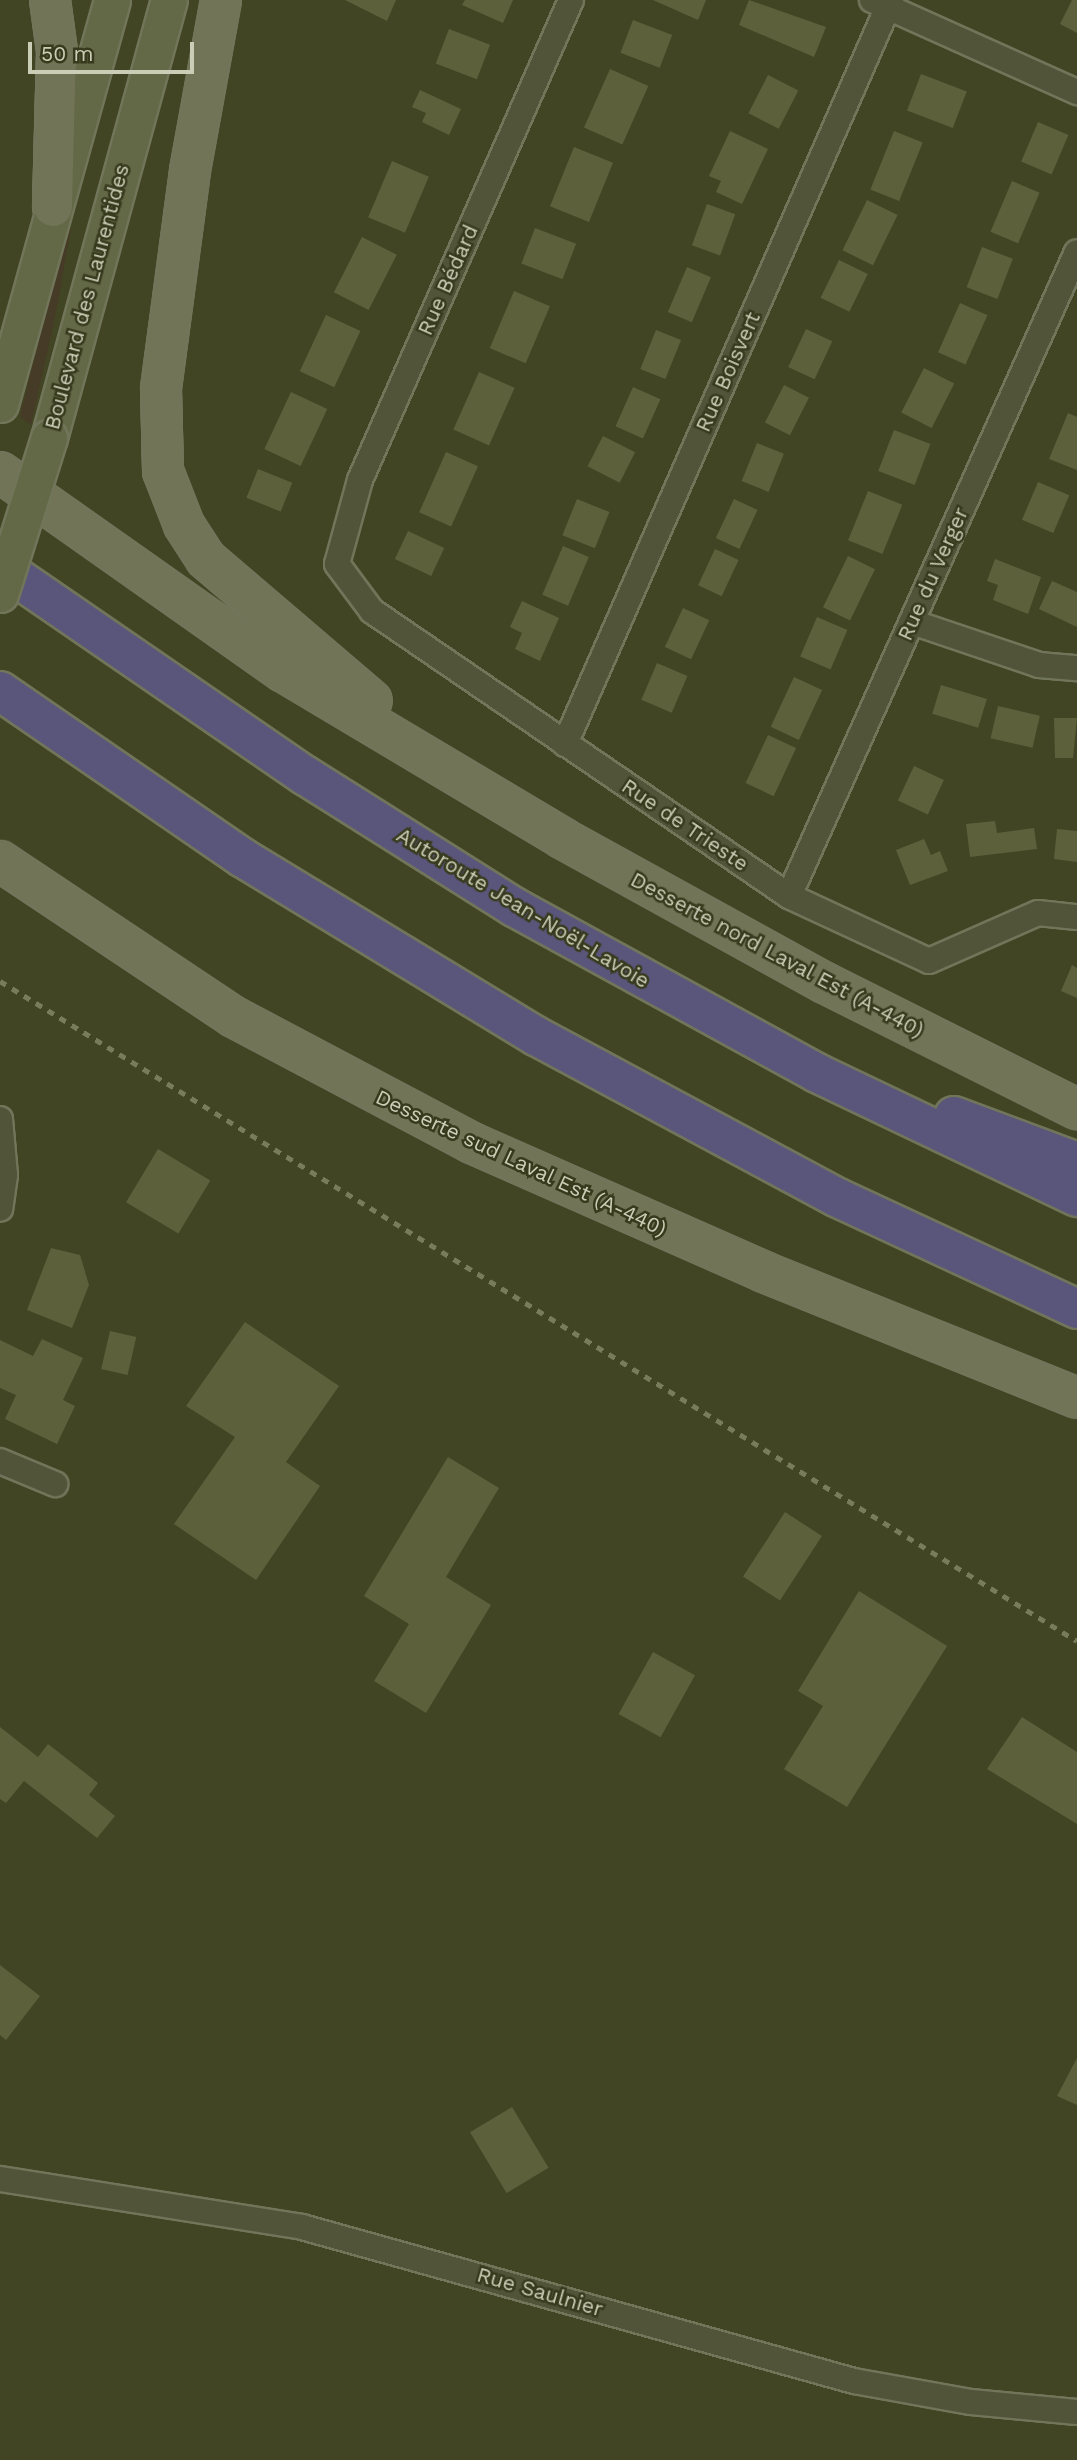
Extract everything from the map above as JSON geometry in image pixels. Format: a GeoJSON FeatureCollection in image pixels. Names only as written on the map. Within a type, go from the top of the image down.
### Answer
{"type":"FeatureCollection","features":[{"type":"Feature","properties":{"kind":"highway","name":"Autoroute Jean-Noël-Lavoie"},"geometry":{"type":"LineString","coordinates":[[0,566],[357,810],[514,907],[759,1043],[1077,1197]]}},
{"type":"Feature","properties":{"kind":"highway"},"geometry":{"type":"LineString","coordinates":[[0,691],[243,858],[490,1010],[836,1197],[1077,1309]]}},
{"type":"Feature","properties":{"kind":"highway"},"geometry":{"type":"LineString","coordinates":[[759,1043],[1077,1162]]}},
{"type":"Feature","properties":{"kind":"main road"},"geometry":{"type":"LineString","coordinates":[[50,0],[57,51],[53,207]]}},
{"type":"Feature","properties":{"kind":"main road"},"geometry":{"type":"LineString","coordinates":[[0,404],[112,0]]}},
{"type":"Feature","properties":{"kind":"main road","name":"Boulevard des Laurentides"},"geometry":{"type":"LineString","coordinates":[[0,594],[49,438],[169,0]]}},
{"type":"Feature","properties":{"kind":"main road"},"geometry":{"type":"LineString","coordinates":[[221,0],[190,171],[161,389],[159,444],[168,489],[194,543],[226,580],[484,789]]}},
{"type":"Feature","properties":{"kind":"main road"},"geometry":{"type":"LineString","coordinates":[[0,472],[284,672],[484,789]]}},
{"type":"Feature","properties":{"kind":"main road","name":"Desserte nord Laval Est (A-440)"},"geometry":{"type":"LineString","coordinates":[[484,789],[733,934],[1077,1109]]}},
{"type":"Feature","properties":{"kind":"main road","name":"Desserte sud Laval Est (A-440)"},"geometry":{"type":"LineString","coordinates":[[10,877],[234,1017],[472,1143],[764,1272],[1077,1398]]}},
{"type":"Feature","properties":{"kind":"street","name":"Rue Bédard"},"geometry":{"type":"LineString","coordinates":[[337,564],[360,480],[570,0]]}},
{"type":"Feature","properties":{"kind":"street"},"geometry":{"type":"LineString","coordinates":[[883,2],[1077,92]]}},
{"type":"Feature","properties":{"kind":"street","name":"Rue Boisvert"},"geometry":{"type":"LineString","coordinates":[[565,744],[883,2]]}},
{"type":"Feature","properties":{"kind":"street","name":"Rue du Verger"},"geometry":{"type":"LineString","coordinates":[[789,896],[1077,252]]}},
{"type":"Feature","properties":{"kind":"street","name":"Rue de Trieste"},"geometry":{"type":"LineString","coordinates":[[337,564],[372,611],[789,896],[929,961],[1038,913],[1077,917]]}},
{"type":"Feature","properties":{"kind":"street"},"geometry":{"type":"LineString","coordinates":[[912,622],[1039,665],[1077,668]]}},
{"type":"Feature","properties":{"kind":"street"},"geometry":{"type":"LineString","coordinates":[[0,1119],[5,1175],[0,1209]]}},
{"type":"Feature","properties":{"kind":"street"},"geometry":{"type":"LineString","coordinates":[[0,1461],[55,1483]]}},
{"type":"Feature","properties":{"kind":"street","name":"Rue Saulnier"},"geometry":{"type":"LineString","coordinates":[[0,2179],[302,2227],[854,2381],[971,2402],[1077,2412]]}},
{"type":"Feature","properties":{"kind":"shaded area"},"geometry":{"type":"Polygon","coordinates":[[[66,227],[71,229],[31,425],[20,417],[66,227]]]}},
{"type":"Feature","properties":{"kind":"building"},"geometry":{"type":"Polygon","coordinates":[[[345,0],[396,0],[387,21],[345,0]]]}},
{"type":"Feature","properties":{"kind":"building"},"geometry":{"type":"Polygon","coordinates":[[[465,0],[513,0],[503,23],[462,5],[465,0]]]}},
{"type":"Feature","properties":{"kind":"building"},"geometry":{"type":"Polygon","coordinates":[[[653,0],[706,0],[698,20],[653,0]]]}},
{"type":"Feature","properties":{"kind":"building"},"geometry":{"type":"Polygon","coordinates":[[[749,0],[826,27],[814,57],[739,25],[749,0]]]}},
{"type":"Feature","properties":{"kind":"building"},"geometry":{"type":"Polygon","coordinates":[[[1072,0],[1077,0],[1077,33],[1060,24],[1072,0]]]}},
{"type":"Feature","properties":{"kind":"building"},"geometry":{"type":"Polygon","coordinates":[[[633,20],[672,35],[660,68],[620,53],[633,20]]]}},
{"type":"Feature","properties":{"kind":"building"},"geometry":{"type":"Polygon","coordinates":[[[449,29],[490,45],[477,79],[436,64],[449,29]]]}},
{"type":"Feature","properties":{"kind":"building"},"geometry":{"type":"Polygon","coordinates":[[[610,69],[648,86],[622,145],[584,127],[610,69]]]}},
{"type":"Feature","properties":{"kind":"building"},"geometry":{"type":"Polygon","coordinates":[[[921,74],[967,92],[953,128],[907,110],[921,74]]]}},
{"type":"Feature","properties":{"kind":"building"},"geometry":{"type":"Polygon","coordinates":[[[768,75],[798,90],[779,129],[748,113],[768,75]]]}},
{"type":"Feature","properties":{"kind":"building"},"geometry":{"type":"Polygon","coordinates":[[[420,90],[461,109],[449,135],[422,122],[426,113],[412,107],[420,90]]]}},
{"type":"Feature","properties":{"kind":"building"},"geometry":{"type":"Polygon","coordinates":[[[1038,122],[1068,135],[1052,174],[1021,162],[1038,122]]]}},
{"type":"Feature","properties":{"kind":"building"},"geometry":{"type":"Polygon","coordinates":[[[730,131],[768,149],[742,204],[716,192],[721,181],[709,176],[730,131]]]}},
{"type":"Feature","properties":{"kind":"building"},"geometry":{"type":"Polygon","coordinates":[[[894,131],[923,143],[899,201],[870,189],[894,131]]]}},
{"type":"Feature","properties":{"kind":"building"},"geometry":{"type":"Polygon","coordinates":[[[574,147],[613,163],[589,222],[550,206],[574,147]]]}},
{"type":"Feature","properties":{"kind":"building"},"geometry":{"type":"Polygon","coordinates":[[[392,161],[429,177],[405,233],[368,217],[392,161]]]}},
{"type":"Feature","properties":{"kind":"building"},"geometry":{"type":"Polygon","coordinates":[[[1012,181],[1040,193],[1018,243],[991,232],[1012,181]]]}},
{"type":"Feature","properties":{"kind":"building"},"geometry":{"type":"Polygon","coordinates":[[[867,200],[898,215],[873,265],[842,250],[867,200]]]}},
{"type":"Feature","properties":{"kind":"building"},"geometry":{"type":"Polygon","coordinates":[[[707,204],[735,214],[720,256],[692,245],[707,204]]]}},
{"type":"Feature","properties":{"kind":"building"},"geometry":{"type":"Polygon","coordinates":[[[535,228],[576,244],[562,279],[521,263],[535,228]]]}},
{"type":"Feature","properties":{"kind":"building"},"geometry":{"type":"Polygon","coordinates":[[[362,237],[397,255],[369,310],[334,292],[362,237]]]}},
{"type":"Feature","properties":{"kind":"building"},"geometry":{"type":"Polygon","coordinates":[[[982,247],[1013,259],[997,299],[967,287],[982,247]]]}},
{"type":"Feature","properties":{"kind":"building"},"geometry":{"type":"Polygon","coordinates":[[[839,260],[868,274],[849,312],[821,298],[839,260]]]}},
{"type":"Feature","properties":{"kind":"building"},"geometry":{"type":"Polygon","coordinates":[[[687,267],[711,277],[692,322],[668,312],[687,267]]]}},
{"type":"Feature","properties":{"kind":"building"},"geometry":{"type":"Polygon","coordinates":[[[514,291],[550,306],[526,363],[490,348],[514,291]]]}},
{"type":"Feature","properties":{"kind":"building"},"geometry":{"type":"Polygon","coordinates":[[[960,303],[987,315],[965,365],[938,352],[960,303]]]}},
{"type":"Feature","properties":{"kind":"building"},"geometry":{"type":"Polygon","coordinates":[[[326,315],[360,331],[334,387],[300,371],[326,315]]]}},
{"type":"Feature","properties":{"kind":"building"},"geometry":{"type":"Polygon","coordinates":[[[806,329],[832,341],[815,379],[788,367],[806,329]]]}},
{"type":"Feature","properties":{"kind":"building"},"geometry":{"type":"Polygon","coordinates":[[[656,330],[681,340],[665,379],[640,369],[656,330]]]}},
{"type":"Feature","properties":{"kind":"building"},"geometry":{"type":"Polygon","coordinates":[[[924,368],[954,383],[932,428],[901,413],[924,368]]]}},
{"type":"Feature","properties":{"kind":"building"},"geometry":{"type":"Polygon","coordinates":[[[479,372],[515,388],[489,445],[453,430],[479,372]]]}},
{"type":"Feature","properties":{"kind":"building"},"geometry":{"type":"Polygon","coordinates":[[[784,385],[809,398],[790,435],[765,422],[784,385]]]}},
{"type":"Feature","properties":{"kind":"building"},"geometry":{"type":"Polygon","coordinates":[[[633,387],[660,399],[643,438],[616,426],[633,387]]]}},
{"type":"Feature","properties":{"kind":"building"},"geometry":{"type":"Polygon","coordinates":[[[291,392],[327,409],[301,466],[264,449],[291,392]]]}},
{"type":"Feature","properties":{"kind":"building"},"geometry":{"type":"Polygon","coordinates":[[[1068,413],[1077,417],[1077,470],[1049,459],[1068,413]]]}},
{"type":"Feature","properties":{"kind":"building"},"geometry":{"type":"Polygon","coordinates":[[[894,430],[930,444],[915,485],[878,471],[894,430]]]}},
{"type":"Feature","properties":{"kind":"building"},"geometry":{"type":"Polygon","coordinates":[[[603,436],[635,452],[620,483],[588,466],[603,436]]]}},
{"type":"Feature","properties":{"kind":"building"},"geometry":{"type":"Polygon","coordinates":[[[757,443],[784,454],[769,492],[742,481],[757,443]]]}},
{"type":"Feature","properties":{"kind":"building"},"geometry":{"type":"Polygon","coordinates":[[[446,452],[478,466],[451,527],[419,512],[446,452]]]}},
{"type":"Feature","properties":{"kind":"building"},"geometry":{"type":"Polygon","coordinates":[[[258,469],[292,483],[281,512],[246,498],[258,469]]]}},
{"type":"Feature","properties":{"kind":"building"},"geometry":{"type":"Polygon","coordinates":[[[1038,482],[1069,495],[1053,533],[1022,520],[1038,482]]]}},
{"type":"Feature","properties":{"kind":"building"},"geometry":{"type":"Polygon","coordinates":[[[868,491],[902,505],[882,554],[848,540],[868,491]]]}},
{"type":"Feature","properties":{"kind":"building"},"geometry":{"type":"Polygon","coordinates":[[[577,499],[609,512],[595,548],[562,535],[577,499]]]}},
{"type":"Feature","properties":{"kind":"building"},"geometry":{"type":"Polygon","coordinates":[[[734,499],[758,510],[739,549],[716,538],[734,499]]]}},
{"type":"Feature","properties":{"kind":"building"},"geometry":{"type":"Polygon","coordinates":[[[408,531],[444,548],[431,576],[395,559],[408,531]]]}},
{"type":"Feature","properties":{"kind":"building"},"geometry":{"type":"Polygon","coordinates":[[[563,546],[589,557],[568,606],[542,595],[563,546]]]}},
{"type":"Feature","properties":{"kind":"building"},"geometry":{"type":"Polygon","coordinates":[[[715,549],[739,560],[722,596],[698,585],[715,549]]]}},
{"type":"Feature","properties":{"kind":"building"},"geometry":{"type":"Polygon","coordinates":[[[848,556],[875,569],[850,620],[823,607],[848,556]]]}},
{"type":"Feature","properties":{"kind":"building"},"geometry":{"type":"Polygon","coordinates":[[[995,559],[1041,577],[1028,614],[993,600],[998,585],[987,581],[995,559]]]}},
{"type":"Feature","properties":{"kind":"building"},"geometry":{"type":"Polygon","coordinates":[[[1052,581],[1077,592],[1077,627],[1039,609],[1052,581]]]}},
{"type":"Feature","properties":{"kind":"building"},"geometry":{"type":"Polygon","coordinates":[[[522,601],[559,618],[540,661],[515,649],[522,633],[510,627],[522,601]]]}},
{"type":"Feature","properties":{"kind":"building"},"geometry":{"type":"Polygon","coordinates":[[[683,608],[709,620],[691,659],[665,647],[683,608]]]}},
{"type":"Feature","properties":{"kind":"building"},"geometry":{"type":"Polygon","coordinates":[[[817,617],[847,630],[831,669],[800,657],[817,617]]]}},
{"type":"Feature","properties":{"kind":"building"},"geometry":{"type":"Polygon","coordinates":[[[657,663],[687,676],[672,713],[641,700],[657,663]]]}},
{"type":"Feature","properties":{"kind":"building"},"geometry":{"type":"Polygon","coordinates":[[[794,677],[822,690],[799,740],[771,727],[794,677]]]}},
{"type":"Feature","properties":{"kind":"building"},"geometry":{"type":"Polygon","coordinates":[[[941,685],[987,699],[978,728],[932,714],[941,685]]]}},
{"type":"Feature","properties":{"kind":"building"},"geometry":{"type":"Polygon","coordinates":[[[998,706],[1040,716],[1032,748],[991,738],[998,706]]]}},
{"type":"Feature","properties":{"kind":"building"},"geometry":{"type":"Polygon","coordinates":[[[1054,718],[1077,718],[1073,758],[1055,758],[1054,718]]]}},
{"type":"Feature","properties":{"kind":"building"},"geometry":{"type":"Polygon","coordinates":[[[768,735],[796,748],[774,796],[746,783],[768,735]]]}},
{"type":"Feature","properties":{"kind":"building"},"geometry":{"type":"Polygon","coordinates":[[[914,766],[944,780],[928,814],[898,800],[914,766]]]}},
{"type":"Feature","properties":{"kind":"building"},"geometry":{"type":"Polygon","coordinates":[[[995,821],[997,833],[1034,828],[1037,849],[970,857],[966,824],[995,821]]]}},
{"type":"Feature","properties":{"kind":"building"},"geometry":{"type":"Polygon","coordinates":[[[1057,829],[1077,831],[1077,862],[1054,859],[1057,829]]]}},
{"type":"Feature","properties":{"kind":"building"},"geometry":{"type":"Polygon","coordinates":[[[924,839],[931,855],[940,851],[948,871],[910,885],[896,850],[924,839]]]}},
{"type":"Feature","properties":{"kind":"building"},"geometry":{"type":"Polygon","coordinates":[[[1072,965],[1077,968],[1077,998],[1061,991],[1072,965]]]}},
{"type":"Feature","properties":{"kind":"building"},"geometry":{"type":"Polygon","coordinates":[[[158,1149],[210,1180],[178,1234],[126,1202],[158,1149]]]}},
{"type":"Feature","properties":{"kind":"building"},"geometry":{"type":"Polygon","coordinates":[[[51,1248],[80,1255],[89,1285],[72,1328],[27,1310],[51,1248]]]}},
{"type":"Feature","properties":{"kind":"building"},"geometry":{"type":"Polygon","coordinates":[[[245,1322],[339,1386],[286,1462],[320,1486],[256,1580],[174,1524],[235,1437],[186,1406],[245,1322]]]}},
{"type":"Feature","properties":{"kind":"building"},"geometry":{"type":"Polygon","coordinates":[[[110,1331],[136,1337],[128,1375],[101,1369],[110,1331]]]}},
{"type":"Feature","properties":{"kind":"building"},"geometry":{"type":"Polygon","coordinates":[[[42,1339],[83,1358],[63,1400],[75,1406],[57,1444],[5,1419],[16,1395],[0,1388],[0,1340],[33,1356],[42,1339]]]}},
{"type":"Feature","properties":{"kind":"building"},"geometry":{"type":"Polygon","coordinates":[[[448,1457],[499,1488],[446,1577],[491,1605],[426,1713],[374,1681],[409,1624],[364,1596],[448,1457]]]}},
{"type":"Feature","properties":{"kind":"building"},"geometry":{"type":"Polygon","coordinates":[[[785,1512],[822,1536],[780,1601],[743,1577],[785,1512]]]}},
{"type":"Feature","properties":{"kind":"building"},"geometry":{"type":"Polygon","coordinates":[[[859,1591],[947,1646],[847,1807],[784,1769],[823,1706],[798,1691],[859,1591]]]}},
{"type":"Feature","properties":{"kind":"building"},"geometry":{"type":"Polygon","coordinates":[[[653,1652],[695,1675],[661,1737],[619,1714],[653,1652]]]}},
{"type":"Feature","properties":{"kind":"building"},"geometry":{"type":"Polygon","coordinates":[[[1022,1717],[1077,1752],[1077,1824],[987,1769],[1022,1717]]]}},
{"type":"Feature","properties":{"kind":"building"},"geometry":{"type":"Polygon","coordinates":[[[0,1727],[38,1757],[48,1744],[98,1783],[89,1795],[115,1816],[97,1838],[24,1781],[6,1803],[0,1799],[0,1727]]]}},
{"type":"Feature","properties":{"kind":"building"},"geometry":{"type":"Polygon","coordinates":[[[0,1965],[40,1996],[6,2040],[0,2035],[0,1965]]]}},
{"type":"Feature","properties":{"kind":"building"},"geometry":{"type":"Polygon","coordinates":[[[1077,2058],[1077,2105],[1057,2096],[1077,2058]]]}},
{"type":"Feature","properties":{"kind":"building"},"geometry":{"type":"Polygon","coordinates":[[[512,2107],[549,2168],[507,2193],[470,2132],[512,2107]]]}},
{"type":"Feature","properties":{"kind":"railway"},"geometry":{"type":"LineString","coordinates":[[0,981],[1077,1641]]}}]}
